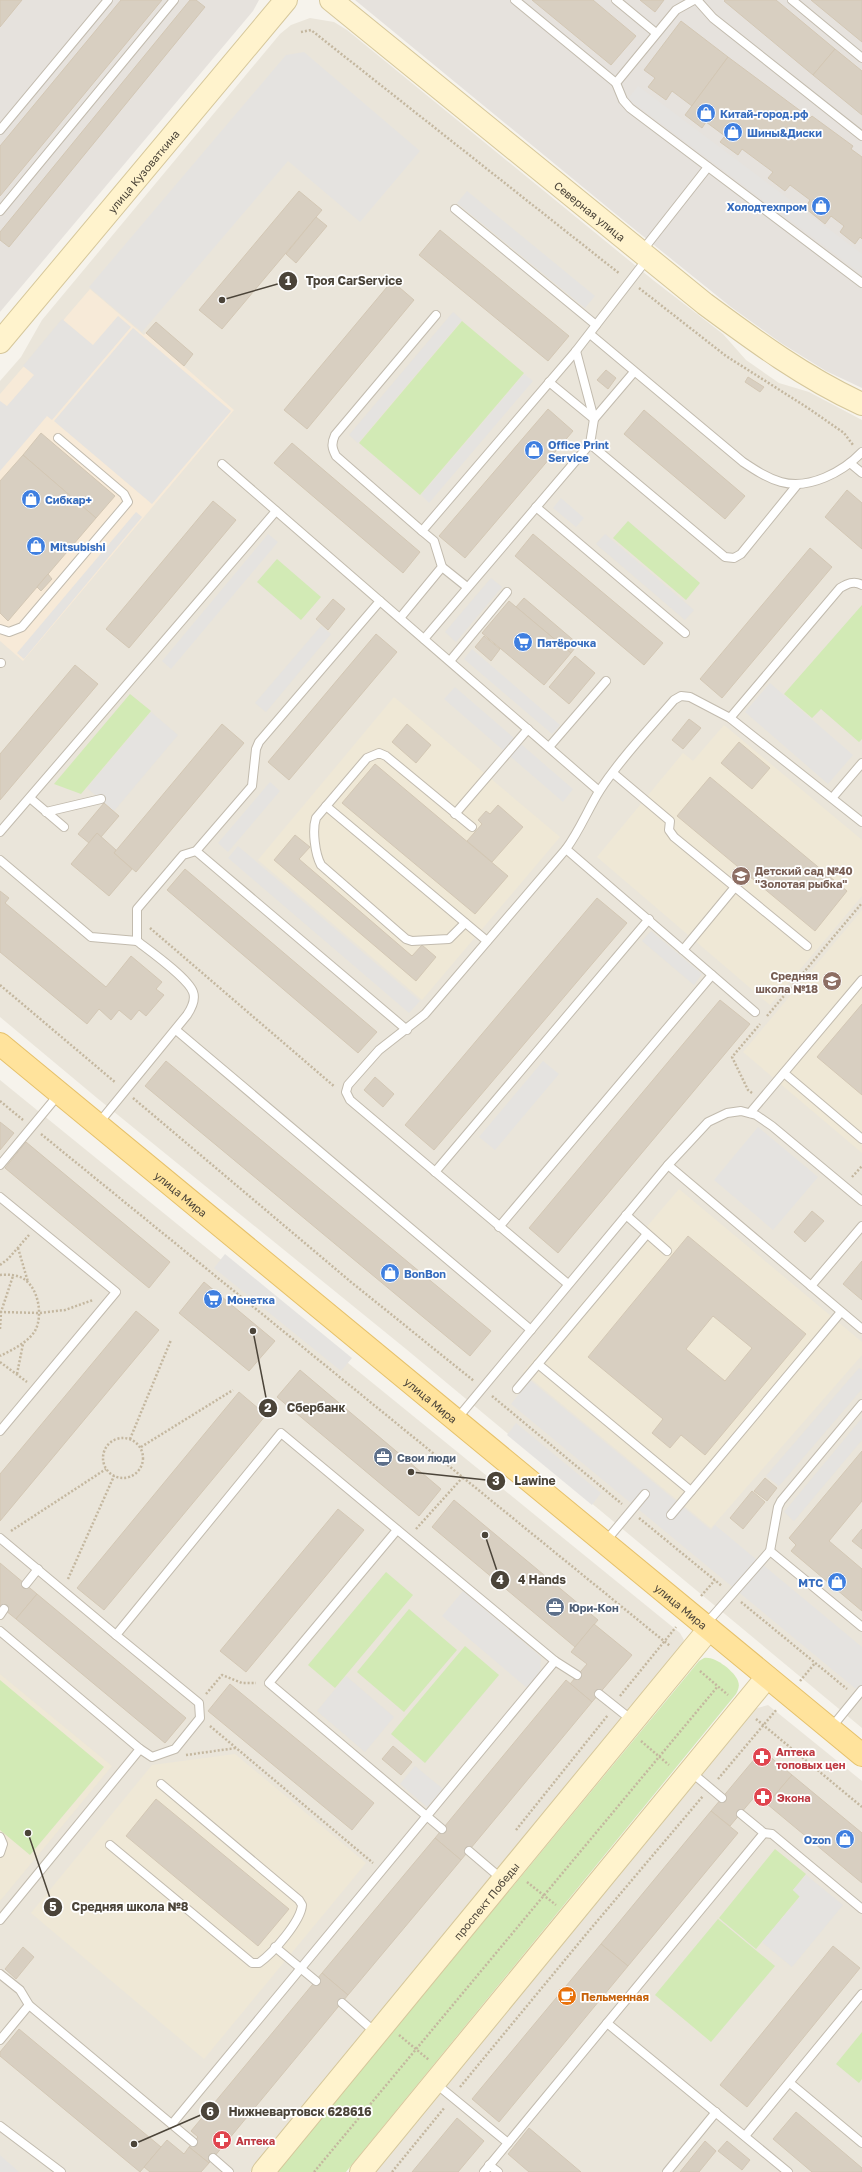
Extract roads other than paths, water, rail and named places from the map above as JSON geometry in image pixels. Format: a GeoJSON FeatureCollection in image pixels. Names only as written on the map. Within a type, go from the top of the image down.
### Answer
{"type":"FeatureCollection","features":[{"type":"Feature","properties":{"kind":"main road","name":"улица Кузоваткина"},"geometry":{"type":"LineString","coordinates":[[0,342],[286,0]]}},
{"type":"Feature","properties":{"kind":"main road","name":"Северная улица"},"geometry":{"type":"LineString","coordinates":[[331,0],[644,256],[761,346],[805,375],[862,404]]}},
{"type":"Feature","properties":{"kind":"main road","name":"улица Мира"},"geometry":{"type":"LineString","coordinates":[[0,1044],[862,1755]]}},
{"type":"Feature","properties":{"kind":"main road","name":"проспект Победы"},"geometry":{"type":"LineString","coordinates":[[263,2172],[685,1659],[707,1627]]}},
{"type":"Feature","properties":{"kind":"main road"},"geometry":{"type":"LineString","coordinates":[[361,2172],[767,1677]]}},
{"type":"Feature","properties":{"kind":"lane"},"geometry":{"type":"LineString","coordinates":[[0,130],[108,0]]}},
{"type":"Feature","properties":{"kind":"lane"},"geometry":{"type":"LineString","coordinates":[[0,211],[174,0]]}},
{"type":"Feature","properties":{"kind":"lane"},"geometry":{"type":"LineString","coordinates":[[515,0],[616,83],[623,100],[630,108],[862,283]]}},
{"type":"Feature","properties":{"kind":"lane"},"geometry":{"type":"LineString","coordinates":[[616,0],[656,33]]}},
{"type":"Feature","properties":{"kind":"lane"},"geometry":{"type":"LineString","coordinates":[[616,83],[676,10],[696,0],[713,18],[862,136]]}},
{"type":"Feature","properties":{"kind":"lane"},"geometry":{"type":"LineString","coordinates":[[792,0],[862,58]]}},
{"type":"Feature","properties":{"kind":"lane"},"geometry":{"type":"LineString","coordinates":[[422,531],[590,334],[630,281],[644,256],[708,167]]}},
{"type":"Feature","properties":{"kind":"lane"},"geometry":{"type":"LineString","coordinates":[[455,209],[596,325]]}},
{"type":"Feature","properties":{"kind":"lane"},"geometry":{"type":"LineString","coordinates":[[436,315],[334,435],[332,449],[336,456],[434,541],[442,567],[467,588]]}},
{"type":"Feature","properties":{"kind":"lane"},"geometry":{"type":"LineString","coordinates":[[590,334],[743,462],[768,478],[782,483],[797,485],[832,474],[850,463],[859,449]]}},
{"type":"Feature","properties":{"kind":"lane"},"geometry":{"type":"LineString","coordinates":[[424,639],[590,444],[594,419],[576,351]]}},
{"type":"Feature","properties":{"kind":"lane"},"geometry":{"type":"LineString","coordinates":[[594,419],[634,372]]}},
{"type":"Feature","properties":{"kind":"lane"},"geometry":{"type":"LineString","coordinates":[[549,382],[594,419]]}},
{"type":"Feature","properties":{"kind":"lane"},"geometry":{"type":"LineString","coordinates":[[0,629],[9,632],[22,627],[128,502],[124,494],[58,438]]}},
{"type":"Feature","properties":{"kind":"lane"},"geometry":{"type":"LineString","coordinates":[[590,444],[725,557],[734,558],[741,554],[797,485]]}},
{"type":"Feature","properties":{"kind":"lane"},"geometry":{"type":"LineString","coordinates":[[850,463],[862,473]]}},
{"type":"Feature","properties":{"kind":"lane"},"geometry":{"type":"LineString","coordinates":[[222,464],[599,791]]}},
{"type":"Feature","properties":{"kind":"lane"},"geometry":{"type":"LineString","coordinates":[[536,507],[684,633]]}},
{"type":"Feature","properties":{"kind":"lane"},"geometry":{"type":"LineString","coordinates":[[0,832],[276,511]]}},
{"type":"Feature","properties":{"kind":"lane"},"geometry":{"type":"LineString","coordinates":[[400,618],[442,567]]}},
{"type":"Feature","properties":{"kind":"lane"},"geometry":{"type":"LineString","coordinates":[[730,718],[840,588],[848,583],[858,583],[862,585]]}},
{"type":"Feature","properties":{"kind":"lane"},"geometry":{"type":"LineString","coordinates":[[450,661],[507,592]]}},
{"type":"Feature","properties":{"kind":"lane"},"geometry":{"type":"LineString","coordinates":[[137,940],[137,908],[142,901],[183,855],[196,851],[252,786],[256,749],[260,742],[380,601]]}},
{"type":"Feature","properties":{"kind":"lane"},"geometry":{"type":"LineString","coordinates":[[549,747],[606,681]]}},
{"type":"Feature","properties":{"kind":"lane"},"geometry":{"type":"LineString","coordinates":[[568,1284],[350,1100],[346,1092],[348,1085],[371,1058],[425,1014],[566,849],[578,832],[599,791],[674,700],[681,696],[690,697],[730,718],[833,797],[862,822]]}},
{"type":"Feature","properties":{"kind":"lane"},"geometry":{"type":"LineString","coordinates":[[455,814],[528,729]]}},
{"type":"Feature","properties":{"kind":"lane"},"geometry":{"type":"LineString","coordinates":[[465,923],[449,939],[412,941],[406,939],[321,865],[318,860],[314,825],[316,818],[367,758],[379,753],[386,756],[472,827]]}},
{"type":"Feature","properties":{"kind":"lane"},"geometry":{"type":"LineString","coordinates":[[833,797],[862,763]]}},
{"type":"Feature","properties":{"kind":"lane"},"geometry":{"type":"LineString","coordinates":[[613,773],[670,821],[669,830],[674,837],[807,946]]}},
{"type":"Feature","properties":{"kind":"lane"},"geometry":{"type":"LineString","coordinates":[[30,798],[64,827]]}},
{"type":"Feature","properties":{"kind":"lane"},"geometry":{"type":"LineString","coordinates":[[46,812],[101,799]]}},
{"type":"Feature","properties":{"kind":"lane"},"geometry":{"type":"LineString","coordinates":[[326,806],[487,941]]}},
{"type":"Feature","properties":{"kind":"lane"},"geometry":{"type":"LineString","coordinates":[[566,849],[755,1012]]}},
{"type":"Feature","properties":{"kind":"lane"},"geometry":{"type":"LineString","coordinates":[[196,851],[407,1030]]}},
{"type":"Feature","properties":{"kind":"lane"},"geometry":{"type":"LineString","coordinates":[[0,860],[91,937],[137,940],[187,983],[194,993],[193,1005],[176,1030],[98,1124]]}},
{"type":"Feature","properties":{"kind":"lane"},"geometry":{"type":"LineString","coordinates":[[683,950],[735,887]]}},
{"type":"Feature","properties":{"kind":"lane"},"geometry":{"type":"LineString","coordinates":[[435,1172],[649,919]]}},
{"type":"Feature","properties":{"kind":"lane"},"geometry":{"type":"LineString","coordinates":[[499,1227],[712,975]]}},
{"type":"Feature","properties":{"kind":"lane"},"geometry":{"type":"LineString","coordinates":[[750,1113],[862,980]]}},
{"type":"Feature","properties":{"kind":"lane"},"geometry":{"type":"LineString","coordinates":[[176,1030],[531,1330]]}},
{"type":"Feature","properties":{"kind":"lane"},"geometry":{"type":"LineString","coordinates":[[784,1073],[862,1139]]}},
{"type":"Feature","properties":{"kind":"lane"},"geometry":{"type":"LineString","coordinates":[[0,1164],[60,1093]]}},
{"type":"Feature","properties":{"kind":"lane"},"geometry":{"type":"LineString","coordinates":[[455,1420],[668,1165],[708,1122],[727,1113],[741,1111],[756,1114],[862,1201]]}},
{"type":"Feature","properties":{"kind":"lane"},"geometry":{"type":"LineString","coordinates":[[668,1165],[862,1329]]}},
{"type":"Feature","properties":{"kind":"lane"},"geometry":{"type":"LineString","coordinates":[[0,1197],[116,1292],[0,1431]]}},
{"type":"Feature","properties":{"kind":"lane"},"geometry":{"type":"LineString","coordinates":[[626,1215],[667,1251]]}},
{"type":"Feature","properties":{"kind":"lane"},"geometry":{"type":"LineString","coordinates":[[811,1286],[862,1226]]}},
{"type":"Feature","properties":{"kind":"lane"},"geometry":{"type":"LineString","coordinates":[[517,1389],[648,1234]]}},
{"type":"Feature","properties":{"kind":"lane"},"geometry":{"type":"LineString","coordinates":[[671,1515],[841,1312]]}},
{"type":"Feature","properties":{"kind":"lane"},"geometry":{"type":"LineString","coordinates":[[538,1364],[691,1491]]}},
{"type":"Feature","properties":{"kind":"lane"},"geometry":{"type":"LineString","coordinates":[[707,1627],[731,1594],[770,1551],[778,1507],[781,1501],[862,1404]]}},
{"type":"Feature","properties":{"kind":"lane"},"geometry":{"type":"LineString","coordinates":[[116,1635],[282,1433],[555,1662],[578,1675]]}},
{"type":"Feature","properties":{"kind":"lane"},"geometry":{"type":"LineString","coordinates":[[604,1543],[645,1494]]}},
{"type":"Feature","properties":{"kind":"lane"},"geometry":{"type":"LineString","coordinates":[[397,1530],[269,1683],[442,1829]]}},
{"type":"Feature","properties":{"kind":"lane"},"geometry":{"type":"LineString","coordinates":[[0,1538],[198,1704],[200,1718],[171,1752],[152,1757],[140,1749],[0,1631]]}},
{"type":"Feature","properties":{"kind":"lane"},"geometry":{"type":"LineString","coordinates":[[770,1551],[862,1627]]}},
{"type":"Feature","properties":{"kind":"lane"},"geometry":{"type":"LineString","coordinates":[[26,1584],[38,1570]]}},
{"type":"Feature","properties":{"kind":"lane"},"geometry":{"type":"LineString","coordinates":[[172,2124],[381,1869],[555,1662]]}},
{"type":"Feature","properties":{"kind":"lane"},"geometry":{"type":"LineString","coordinates":[[830,1729],[862,1690]]}},
{"type":"Feature","properties":{"kind":"lane"},"geometry":{"type":"LineString","coordinates":[[599,1694],[614,1706],[630,1725]]}},
{"type":"Feature","properties":{"kind":"lane"},"geometry":{"type":"LineString","coordinates":[[0,1920],[140,1749]]}},
{"type":"Feature","properties":{"kind":"lane"},"geometry":{"type":"LineString","coordinates":[[687,1775],[710,1788],[722,1798]]}},
{"type":"Feature","properties":{"kind":"lane"},"geometry":{"type":"LineString","coordinates":[[110,1845],[252,1963],[259,1963],[276,1947],[300,1917],[302,1905],[299,1900],[161,1784]]}},
{"type":"Feature","properties":{"kind":"lane"},"geometry":{"type":"LineString","coordinates":[[741,1814],[764,1833],[772,1834],[862,1909]]}},
{"type":"Feature","properties":{"kind":"lane"},"geometry":{"type":"LineString","coordinates":[[484,2172],[764,1833]]}},
{"type":"Feature","properties":{"kind":"lane"},"geometry":{"type":"LineString","coordinates":[[0,1837],[3,1844],[0,1853]]}},
{"type":"Feature","properties":{"kind":"lane"},"geometry":{"type":"LineString","coordinates":[[469,1851],[508,1874]]}},
{"type":"Feature","properties":{"kind":"lane"},"geometry":{"type":"LineString","coordinates":[[276,1947],[316,1981]]}},
{"type":"Feature","properties":{"kind":"lane"},"geometry":{"type":"LineString","coordinates":[[0,1974],[20,1990],[29,2005],[193,2142]]}},
{"type":"Feature","properties":{"kind":"lane"},"geometry":{"type":"LineString","coordinates":[[746,2136],[862,1994]]}},
{"type":"Feature","properties":{"kind":"lane"},"geometry":{"type":"LineString","coordinates":[[342,2003],[380,2028]]}},
{"type":"Feature","properties":{"kind":"lane"},"geometry":{"type":"LineString","coordinates":[[0,2040],[29,2005]]}},
{"type":"Feature","properties":{"kind":"lane"},"geometry":{"type":"LineString","coordinates":[[607,2023],[746,2136],[786,2171]]}},
{"type":"Feature","properties":{"kind":"lane"},"geometry":{"type":"LineString","coordinates":[[439,2077],[453,2098],[508,2143]]}},
{"type":"Feature","properties":{"kind":"lane"},"geometry":{"type":"LineString","coordinates":[[790,2083],[862,2143]]}},
{"type":"Feature","properties":{"kind":"lane"},"geometry":{"type":"LineString","coordinates":[[667,2172],[716,2112]]}},
{"type":"Feature","properties":{"kind":"lane"},"geometry":{"type":"LineString","coordinates":[[0,2126],[61,2172]]}},
{"type":"Feature","properties":{"kind":"lane"},"geometry":{"type":"LineString","coordinates":[[213,2158],[229,2172]]}},
{"type":"Feature","properties":{"kind":"lane"},"geometry":{"type":"LineString","coordinates":[[489,2165],[498,2172]]}},
{"type":"Feature","properties":{"kind":"place","name":"Китай-город.рф"},"geometry":{"type":"Point","coordinates":[706,113]}},
{"type":"Feature","properties":{"kind":"place","name":"Шины&Диски"},"geometry":{"type":"Point","coordinates":[733,132]}},
{"type":"Feature","properties":{"kind":"place","name":"Холодтехпром"},"geometry":{"type":"Point","coordinates":[821,206]}},
{"type":"Feature","properties":{"kind":"place","name":"Троя CarService"},"geometry":{"type":"Point","coordinates":[222,300]}},
{"type":"Feature","properties":{"kind":"place","name":"Office Print Service"},"geometry":{"type":"Point","coordinates":[534,450]}},
{"type":"Feature","properties":{"kind":"place","name":"Сибкар+"},"geometry":{"type":"Point","coordinates":[31,499]}},
{"type":"Feature","properties":{"kind":"place","name":"Mitsubishi"},"geometry":{"type":"Point","coordinates":[36,546]}},
{"type":"Feature","properties":{"kind":"place","name":"Пятёрочка"},"geometry":{"type":"Point","coordinates":[523,642]}},
{"type":"Feature","properties":{"kind":"place","name":"Детский сад №40 \"Золотая рыбка\""},"geometry":{"type":"Point","coordinates":[741,876]}},
{"type":"Feature","properties":{"kind":"place","name":"Средняя школа №18"},"geometry":{"type":"Point","coordinates":[832,981]}},
{"type":"Feature","properties":{"kind":"place","name":"BonBon"},"geometry":{"type":"Point","coordinates":[390,1273]}},
{"type":"Feature","properties":{"kind":"place","name":"Монетка"},"geometry":{"type":"Point","coordinates":[213,1299]}},
{"type":"Feature","properties":{"kind":"place","name":"Сбербанк"},"geometry":{"type":"Point","coordinates":[253,1331]}},
{"type":"Feature","properties":{"kind":"place","name":"Свои люди"},"geometry":{"type":"Point","coordinates":[383,1457]}},
{"type":"Feature","properties":{"kind":"place","name":"Lawine"},"geometry":{"type":"Point","coordinates":[411,1472]}},
{"type":"Feature","properties":{"kind":"place","name":"4 Hands"},"geometry":{"type":"Point","coordinates":[485,1535]}},
{"type":"Feature","properties":{"kind":"place","name":"МТС"},"geometry":{"type":"Point","coordinates":[837,1582]}},
{"type":"Feature","properties":{"kind":"place","name":"Юри-Кон"},"geometry":{"type":"Point","coordinates":[555,1607]}},
{"type":"Feature","properties":{"kind":"place","name":"Аптека топовых цен"},"geometry":{"type":"Point","coordinates":[762,1757]}},
{"type":"Feature","properties":{"kind":"place","name":"Экона"},"geometry":{"type":"Point","coordinates":[763,1797]}},
{"type":"Feature","properties":{"kind":"place","name":"Средняя школа №8"},"geometry":{"type":"Point","coordinates":[28,1833]}},
{"type":"Feature","properties":{"kind":"place","name":"Ozon"},"geometry":{"type":"Point","coordinates":[845,1839]}},
{"type":"Feature","properties":{"kind":"place","name":"Пельменная"},"geometry":{"type":"Point","coordinates":[567,1996]}},
{"type":"Feature","properties":{"kind":"place","name":"Аптека"},"geometry":{"type":"Point","coordinates":[222,2140]}},
{"type":"Feature","properties":{"kind":"place","name":"Нижневартовск 628616"},"geometry":{"type":"Point","coordinates":[134,2144]}}]}
